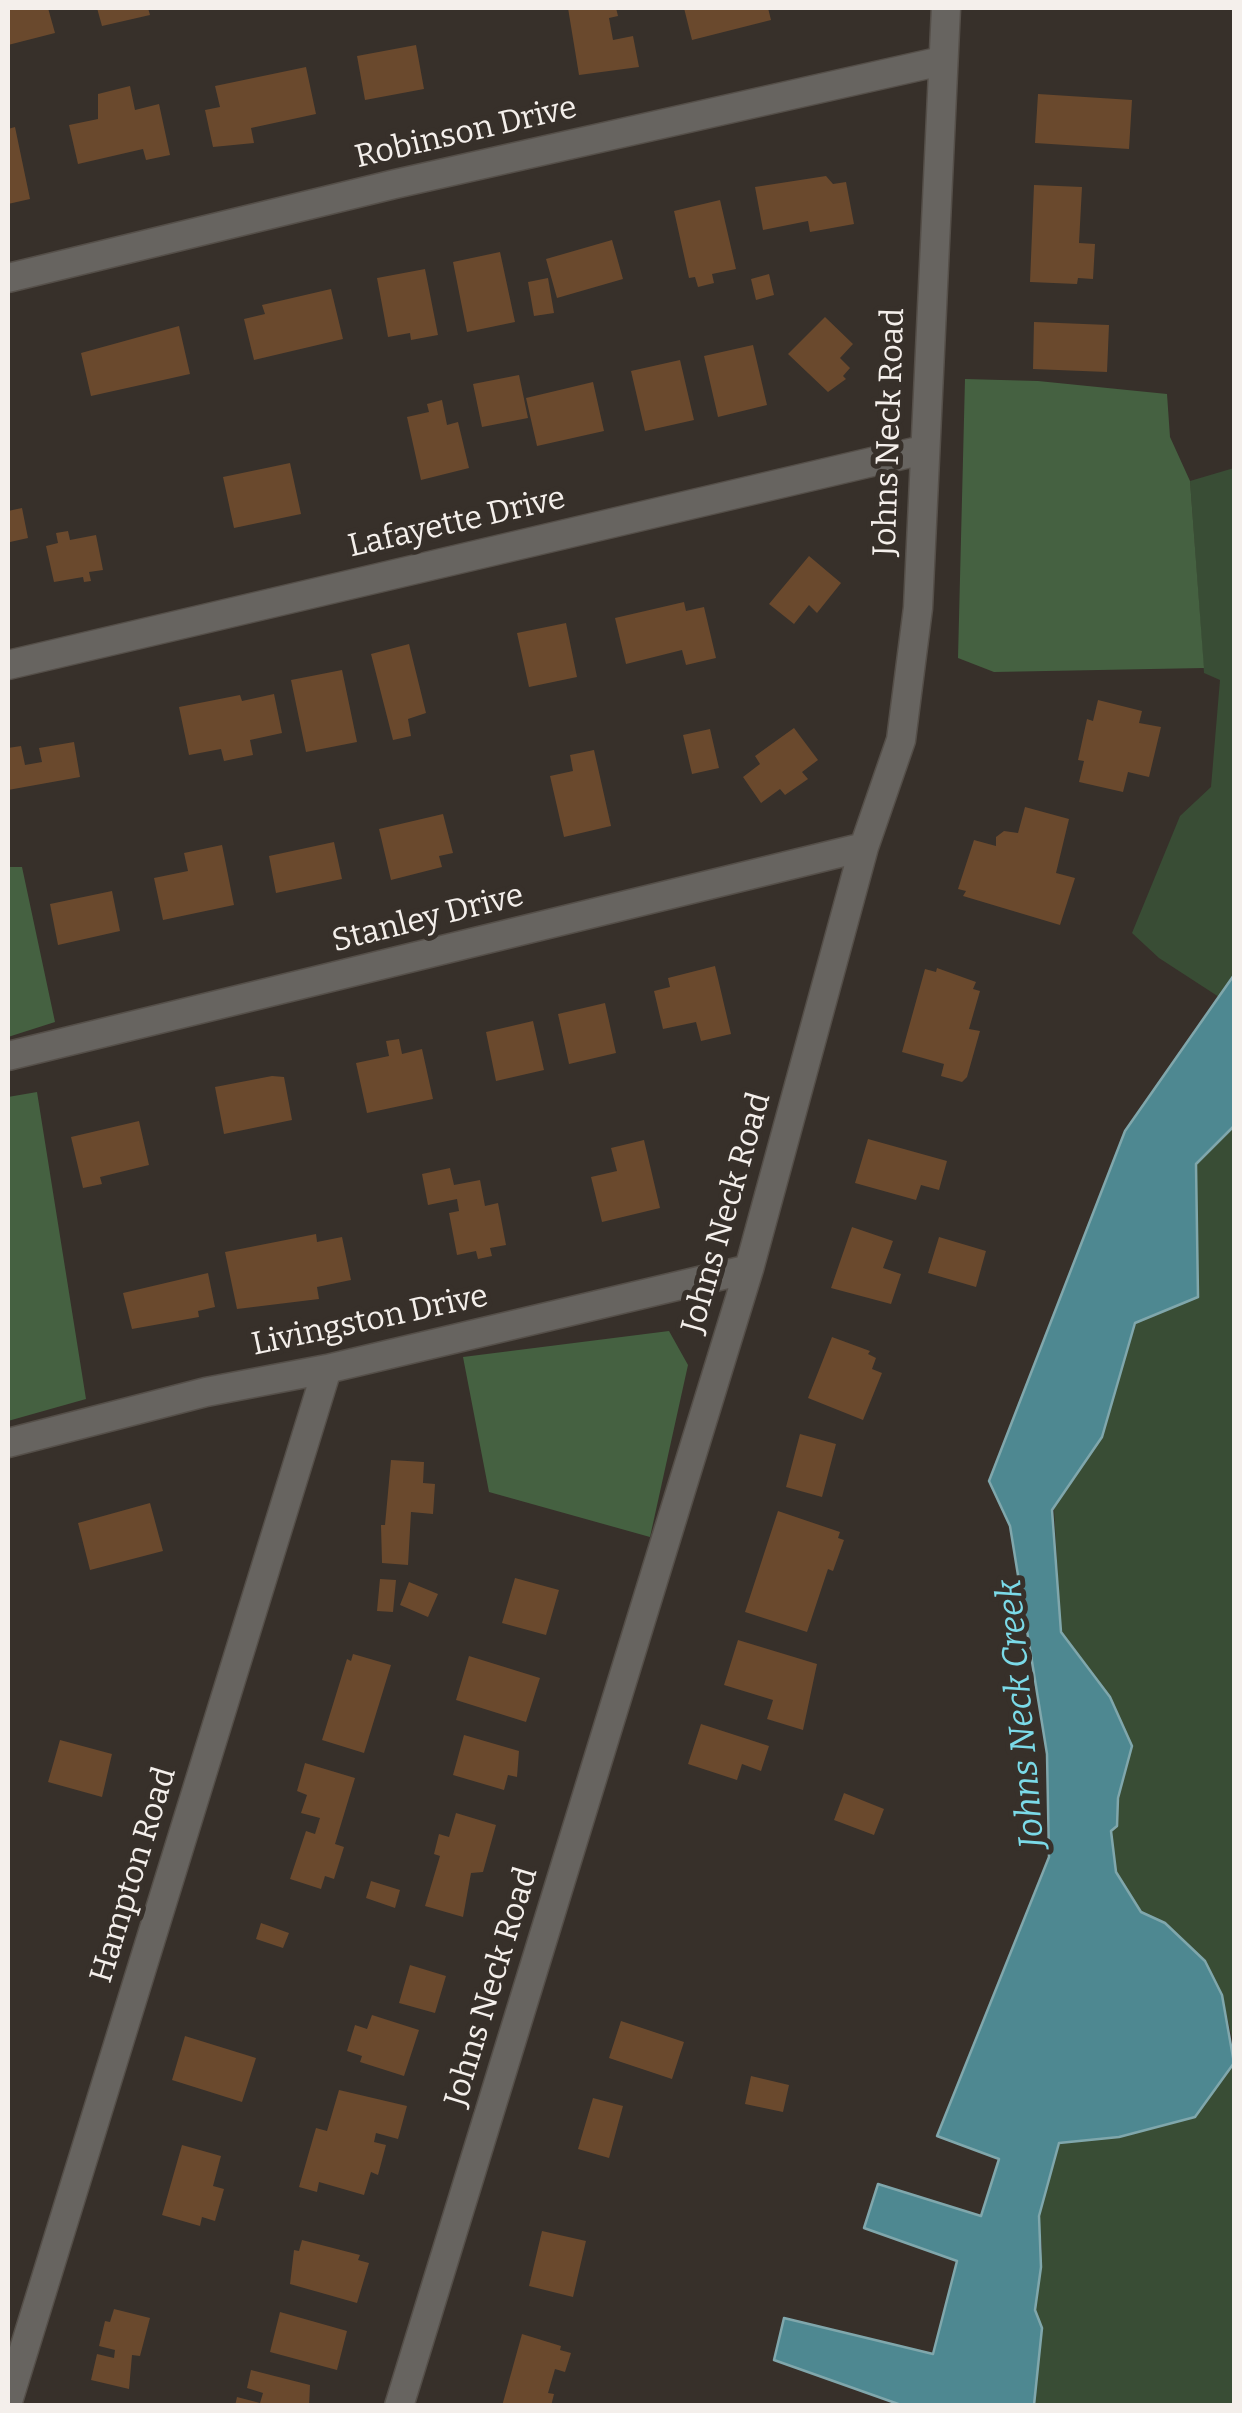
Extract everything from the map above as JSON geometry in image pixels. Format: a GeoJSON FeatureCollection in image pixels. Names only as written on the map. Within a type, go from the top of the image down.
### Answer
{"type":"FeatureCollection","features":[{"type":"Feature","properties":{"kind":"street","name":"Johns Neck Road"},"geometry":{"type":"LineString","coordinates":[[400,2406],[749,1270],[864,847],[901,740],[918,608],[946,8]]}},
{"type":"Feature","properties":{"kind":"street","name":"Robinson Drive"},"geometry":{"type":"LineString","coordinates":[[8,278],[395,184],[942,60]]}},
{"type":"Feature","properties":{"kind":"street","name":"Lafayette Drive"},"geometry":{"type":"LineString","coordinates":[[8,664],[923,450]]}},
{"type":"Feature","properties":{"kind":"street","name":"Stanley Drive"},"geometry":{"type":"LineString","coordinates":[[8,1056],[864,847]]}},
{"type":"Feature","properties":{"kind":"street","name":"Livingston Drive"},"geometry":{"type":"LineString","coordinates":[[8,1443],[206,1392],[327,1368],[749,1270]]}},
{"type":"Feature","properties":{"kind":"street","name":"Hampton Road"},"geometry":{"type":"LineString","coordinates":[[8,2401],[327,1368]]}},
{"type":"Feature","properties":{"kind":"green space"},"geometry":{"type":"Polygon","coordinates":[[[965,379],[1038,381],[1167,394],[1170,437],[1190,481],[1204,668],[994,672],[958,658],[965,379]]]}},
{"type":"Feature","properties":{"kind":"green space"},"geometry":{"type":"Polygon","coordinates":[[[1234,468],[1234,975],[1219,997],[1159,958],[1132,933],[1180,816],[1211,787],[1220,680],[1204,673],[1190,481],[1234,468]]]}},
{"type":"Feature","properties":{"kind":"green space"},"geometry":{"type":"Polygon","coordinates":[[[8,867],[22,867],[55,1022],[8,1037],[8,867]]]}},
{"type":"Feature","properties":{"kind":"green space"},"geometry":{"type":"Polygon","coordinates":[[[37,1092],[86,1399],[8,1421],[8,1097],[37,1092]]]}},
{"type":"Feature","properties":{"kind":"green space"},"geometry":{"type":"Polygon","coordinates":[[[1234,1126],[1234,2046],[1222,1995],[1165,1923],[1141,1912],[1116,1872],[1111,1831],[1117,1826],[1118,1798],[1132,1746],[1110,1697],[1061,1632],[1054,1509],[1102,1437],[1135,1323],[1198,1297],[1196,1164],[1234,1126]]]}},
{"type":"Feature","properties":{"kind":"green space"},"geometry":{"type":"Polygon","coordinates":[[[669,1331],[688,1365],[650,1537],[489,1492],[463,1357],[669,1331]]]}},
{"type":"Feature","properties":{"kind":"green space"},"geometry":{"type":"Polygon","coordinates":[[[1234,2063],[1234,2405],[1034,2406],[1042,2328],[1035,2310],[1042,2248],[1039,2216],[1059,2143],[1119,2137],[1195,2117],[1234,2063]]]}},
{"type":"Feature","properties":{"kind":"water"},"geometry":{"type":"Polygon","coordinates":[[[1234,975],[1234,1126],[1196,1164],[1198,1297],[1135,1323],[1102,1437],[1052,1510],[1061,1632],[1110,1697],[1132,1746],[1118,1798],[1117,1826],[1111,1831],[1116,1872],[1141,1912],[1165,1923],[1205,1961],[1222,1995],[1234,2063],[1195,2117],[1119,2137],[1059,2143],[1039,2216],[1041,2267],[1035,2310],[1042,2328],[1034,2405],[901,2405],[774,2360],[784,2318],[933,2354],[957,2261],[864,2228],[878,2184],[981,2216],[999,2159],[937,2136],[1049,1857],[1047,1754],[1010,1526],[989,1481],[1125,1131],[1234,975]]]}},
{"type":"Feature","properties":{"kind":"building"},"geometry":{"type":"Polygon","coordinates":[[[8,8],[48,8],[55,33],[8,45],[8,8]]]}},
{"type":"Feature","properties":{"kind":"building"},"geometry":{"type":"Polygon","coordinates":[[[97,8],[148,8],[150,15],[102,26],[97,8]]]}},
{"type":"Feature","properties":{"kind":"building"},"geometry":{"type":"Polygon","coordinates":[[[568,8],[616,8],[618,16],[609,18],[613,40],[633,36],[639,67],[579,75],[568,8]]]}},
{"type":"Feature","properties":{"kind":"building"},"geometry":{"type":"Polygon","coordinates":[[[684,8],[768,8],[771,20],[692,40],[684,8]]]}},
{"type":"Feature","properties":{"kind":"building"},"geometry":{"type":"Polygon","coordinates":[[[416,45],[424,89],[365,100],[357,56],[416,45]]]}},
{"type":"Feature","properties":{"kind":"building"},"geometry":{"type":"Polygon","coordinates":[[[306,67],[316,114],[251,128],[254,143],[213,147],[205,110],[220,107],[215,86],[306,67]]]}},
{"type":"Feature","properties":{"kind":"building"},"geometry":{"type":"Polygon","coordinates":[[[130,86],[135,110],[159,104],[170,155],[146,160],[143,149],[78,164],[69,125],[98,119],[98,94],[130,86]]]}},
{"type":"Feature","properties":{"kind":"building"},"geometry":{"type":"Polygon","coordinates":[[[1038,94],[1132,100],[1129,149],[1035,143],[1038,94]]]}},
{"type":"Feature","properties":{"kind":"building"},"geometry":{"type":"Polygon","coordinates":[[[15,127],[30,199],[8,204],[8,129],[15,127]]]}},
{"type":"Feature","properties":{"kind":"building"},"geometry":{"type":"Polygon","coordinates":[[[826,176],[833,184],[846,182],[854,224],[810,232],[808,221],[763,230],[755,187],[826,176]]]}},
{"type":"Feature","properties":{"kind":"building"},"geometry":{"type":"Polygon","coordinates":[[[1034,185],[1082,187],[1079,243],[1095,244],[1093,279],[1078,278],[1077,284],[1030,282],[1034,185]]]}},
{"type":"Feature","properties":{"kind":"building"},"geometry":{"type":"Polygon","coordinates":[[[720,200],[736,269],[712,274],[714,283],[698,287],[695,277],[689,278],[674,211],[720,200]]]}},
{"type":"Feature","properties":{"kind":"building"},"geometry":{"type":"Polygon","coordinates":[[[612,240],[623,279],[557,298],[546,259],[612,240]]]}},
{"type":"Feature","properties":{"kind":"building"},"geometry":{"type":"Polygon","coordinates":[[[500,252],[515,322],[467,332],[453,262],[500,252]]]}},
{"type":"Feature","properties":{"kind":"building"},"geometry":{"type":"Polygon","coordinates":[[[425,269],[438,335],[411,340],[410,333],[388,337],[377,278],[425,269]]]}},
{"type":"Feature","properties":{"kind":"building"},"geometry":{"type":"Polygon","coordinates":[[[769,274],[774,295],[756,300],[751,279],[769,274]]]}},
{"type":"Feature","properties":{"kind":"building"},"geometry":{"type":"Polygon","coordinates":[[[548,278],[554,313],[534,316],[528,282],[548,278]]]}},
{"type":"Feature","properties":{"kind":"building"},"geometry":{"type":"Polygon","coordinates":[[[331,289],[343,339],[254,360],[244,319],[265,314],[262,305],[331,289]]]}},
{"type":"Feature","properties":{"kind":"building"},"geometry":{"type":"Polygon","coordinates":[[[825,317],[853,344],[840,358],[850,368],[843,376],[846,379],[828,392],[788,354],[825,317]]]}},
{"type":"Feature","properties":{"kind":"building"},"geometry":{"type":"Polygon","coordinates":[[[1034,322],[1109,325],[1107,372],[1033,369],[1034,322]]]}},
{"type":"Feature","properties":{"kind":"building"},"geometry":{"type":"Polygon","coordinates":[[[179,326],[190,374],[91,396],[81,353],[179,326]]]}},
{"type":"Feature","properties":{"kind":"building"},"geometry":{"type":"Polygon","coordinates":[[[753,345],[767,405],[718,417],[704,356],[753,345]]]}},
{"type":"Feature","properties":{"kind":"building"},"geometry":{"type":"Polygon","coordinates":[[[680,360],[694,420],[645,431],[631,371],[680,360]]]}},
{"type":"Feature","properties":{"kind":"building"},"geometry":{"type":"Polygon","coordinates":[[[519,375],[528,418],[482,427],[473,384],[519,375]]]}},
{"type":"Feature","properties":{"kind":"building"},"geometry":{"type":"Polygon","coordinates":[[[593,382],[604,431],[537,446],[526,398],[593,382]]]}},
{"type":"Feature","properties":{"kind":"building"},"geometry":{"type":"Polygon","coordinates":[[[442,400],[447,425],[458,422],[469,468],[421,480],[407,417],[429,412],[427,404],[442,400]]]}},
{"type":"Feature","properties":{"kind":"building"},"geometry":{"type":"Polygon","coordinates":[[[290,463],[301,514],[234,528],[223,477],[290,463]]]}},
{"type":"Feature","properties":{"kind":"building"},"geometry":{"type":"Polygon","coordinates":[[[22,508],[28,538],[10,542],[8,511],[22,508]]]}},
{"type":"Feature","properties":{"kind":"building"},"geometry":{"type":"Polygon","coordinates":[[[68,531],[70,540],[96,535],[103,570],[89,572],[91,581],[84,582],[83,577],[54,582],[46,546],[58,543],[56,533],[68,531]]]}},
{"type":"Feature","properties":{"kind":"building"},"geometry":{"type":"Polygon","coordinates":[[[809,556],[841,583],[817,613],[809,605],[794,624],[769,604],[809,556]]]}},
{"type":"Feature","properties":{"kind":"building"},"geometry":{"type":"Polygon","coordinates":[[[684,602],[686,611],[704,607],[716,658],[686,665],[682,650],[626,664],[615,618],[684,602]]]}},
{"type":"Feature","properties":{"kind":"building"},"geometry":{"type":"Polygon","coordinates":[[[566,623],[577,677],[529,687],[517,633],[566,623]]]}},
{"type":"Feature","properties":{"kind":"building"},"geometry":{"type":"Polygon","coordinates":[[[409,644],[426,713],[408,719],[411,736],[393,740],[371,654],[409,644]]]}},
{"type":"Feature","properties":{"kind":"building"},"geometry":{"type":"Polygon","coordinates":[[[342,670],[357,742],[306,752],[291,680],[342,670]]]}},
{"type":"Feature","properties":{"kind":"building"},"geometry":{"type":"Polygon","coordinates":[[[274,694],[282,733],[250,740],[253,755],[224,761],[221,749],[189,755],[179,707],[240,695],[242,701],[274,694]]]}},
{"type":"Feature","properties":{"kind":"building"},"geometry":{"type":"Polygon","coordinates":[[[1098,700],[1142,711],[1139,723],[1161,727],[1149,777],[1128,772],[1123,792],[1079,782],[1084,761],[1078,760],[1087,719],[1093,721],[1098,700]]]}},
{"type":"Feature","properties":{"kind":"building"},"geometry":{"type":"Polygon","coordinates":[[[794,728],[818,760],[802,772],[808,779],[785,795],[780,789],[761,803],[743,777],[760,764],[755,756],[794,728]]]}},
{"type":"Feature","properties":{"kind":"building"},"geometry":{"type":"Polygon","coordinates":[[[710,729],[719,768],[692,774],[683,735],[710,729]]]}},
{"type":"Feature","properties":{"kind":"building"},"geometry":{"type":"Polygon","coordinates":[[[74,742],[80,777],[8,790],[8,748],[21,746],[25,765],[42,762],[39,748],[74,742]]]}},
{"type":"Feature","properties":{"kind":"building"},"geometry":{"type":"Polygon","coordinates":[[[594,750],[611,826],[564,837],[550,776],[573,771],[570,755],[594,750]]]}},
{"type":"Feature","properties":{"kind":"building"},"geometry":{"type":"Polygon","coordinates":[[[1025,807],[1069,819],[1056,873],[1075,878],[1060,925],[963,896],[966,891],[958,889],[974,840],[996,846],[996,837],[1004,831],[1018,833],[1025,807]]]}},
{"type":"Feature","properties":{"kind":"building"},"geometry":{"type":"Polygon","coordinates":[[[443,814],[453,853],[439,856],[442,867],[391,880],[379,829],[443,814]]]}},
{"type":"Feature","properties":{"kind":"building"},"geometry":{"type":"Polygon","coordinates":[[[334,842],[342,879],[276,893],[269,856],[334,842]]]}},
{"type":"Feature","properties":{"kind":"building"},"geometry":{"type":"Polygon","coordinates":[[[222,845],[234,905],[163,920],[154,878],[188,871],[184,853],[222,845]]]}},
{"type":"Feature","properties":{"kind":"building"},"geometry":{"type":"Polygon","coordinates":[[[112,891],[120,931],[58,945],[50,904],[112,891]]]}},
{"type":"Feature","properties":{"kind":"building"},"geometry":{"type":"Polygon","coordinates":[[[715,966],[731,1034],[701,1041],[696,1022],[663,1029],[654,991],[670,987],[668,978],[715,966]]]}},
{"type":"Feature","properties":{"kind":"building"},"geometry":{"type":"Polygon","coordinates":[[[937,968],[976,982],[973,989],[980,991],[969,1029],[980,1031],[967,1077],[962,1082],[941,1076],[944,1064],[902,1052],[925,969],[936,972],[937,968]]]}},
{"type":"Feature","properties":{"kind":"building"},"geometry":{"type":"Polygon","coordinates":[[[605,1003],[616,1053],[569,1064],[558,1014],[605,1003]]]}},
{"type":"Feature","properties":{"kind":"building"},"geometry":{"type":"Polygon","coordinates":[[[533,1021],[544,1070],[496,1081],[486,1032],[533,1021]]]}},
{"type":"Feature","properties":{"kind":"building"},"geometry":{"type":"Polygon","coordinates":[[[399,1039],[402,1054],[422,1049],[433,1099],[367,1113],[356,1063],[389,1056],[386,1041],[399,1039]]]}},
{"type":"Feature","properties":{"kind":"building"},"geometry":{"type":"Polygon","coordinates":[[[284,1077],[292,1120],[224,1134],[215,1087],[284,1077]]]}},
{"type":"Feature","properties":{"kind":"building"},"geometry":{"type":"Polygon","coordinates":[[[139,1121],[149,1165],[100,1177],[102,1184],[83,1188],[71,1137],[139,1121]]]}},
{"type":"Feature","properties":{"kind":"building"},"geometry":{"type":"Polygon","coordinates":[[[868,1139],[947,1161],[939,1190],[921,1185],[916,1200],[855,1183],[868,1139]]]}},
{"type":"Feature","properties":{"kind":"building"},"geometry":{"type":"Polygon","coordinates":[[[644,1140],[660,1208],[602,1222],[591,1177],[617,1171],[611,1148],[644,1140]]]}},
{"type":"Feature","properties":{"kind":"building"},"geometry":{"type":"Polygon","coordinates":[[[450,1168],[454,1185],[480,1180],[485,1206],[498,1203],[506,1245],[490,1248],[492,1256],[478,1259],[476,1251],[457,1255],[449,1213],[459,1211],[457,1199],[428,1205],[422,1174],[450,1168]]]}},
{"type":"Feature","properties":{"kind":"building"},"geometry":{"type":"Polygon","coordinates":[[[852,1227],[893,1241],[883,1268],[901,1274],[891,1304],[831,1288],[852,1227]]]}},
{"type":"Feature","properties":{"kind":"building"},"geometry":{"type":"Polygon","coordinates":[[[316,1234],[317,1242],[342,1237],[351,1280],[317,1287],[319,1299],[237,1309],[225,1252],[316,1234]]]}},
{"type":"Feature","properties":{"kind":"building"},"geometry":{"type":"Polygon","coordinates":[[[939,1237],[986,1251],[976,1287],[928,1273],[939,1237]]]}},
{"type":"Feature","properties":{"kind":"building"},"geometry":{"type":"Polygon","coordinates":[[[208,1273],[215,1307],[198,1311],[199,1317],[132,1329],[123,1293],[208,1273]]]}},
{"type":"Feature","properties":{"kind":"building"},"geometry":{"type":"Polygon","coordinates":[[[832,1337],[870,1351],[868,1354],[876,1358],[872,1369],[882,1373],[863,1420],[808,1398],[832,1337]]]}},
{"type":"Feature","properties":{"kind":"building"},"geometry":{"type":"Polygon","coordinates":[[[800,1434],[836,1444],[822,1497],[786,1487],[800,1434]]]}},
{"type":"Feature","properties":{"kind":"building"},"geometry":{"type":"Polygon","coordinates":[[[391,1460],[424,1462],[423,1483],[435,1484],[433,1514],[411,1512],[408,1565],[382,1563],[381,1525],[385,1525],[391,1460]]]}},
{"type":"Feature","properties":{"kind":"building"},"geometry":{"type":"Polygon","coordinates":[[[150,1503],[163,1551],[90,1570],[78,1523],[150,1503]]]}},
{"type":"Feature","properties":{"kind":"building"},"geometry":{"type":"Polygon","coordinates":[[[778,1511],[840,1532],[838,1538],[844,1540],[833,1571],[828,1569],[807,1632],[745,1612],[778,1511]]]}},
{"type":"Feature","properties":{"kind":"building"},"geometry":{"type":"Polygon","coordinates":[[[515,1578],[559,1590],[546,1635],[502,1623],[515,1578]]]}},
{"type":"Feature","properties":{"kind":"building"},"geometry":{"type":"Polygon","coordinates":[[[380,1579],[396,1580],[393,1612],[377,1611],[380,1579]]]}},
{"type":"Feature","properties":{"kind":"building"},"geometry":{"type":"Polygon","coordinates":[[[409,1582],[438,1594],[428,1617],[400,1605],[409,1582]]]}},
{"type":"Feature","properties":{"kind":"building"},"geometry":{"type":"Polygon","coordinates":[[[738,1640],[817,1664],[803,1730],[767,1719],[773,1700],[724,1685],[738,1640]]]}},
{"type":"Feature","properties":{"kind":"building"},"geometry":{"type":"Polygon","coordinates":[[[353,1654],[391,1665],[364,1753],[322,1740],[347,1659],[351,1661],[353,1654]]]}},
{"type":"Feature","properties":{"kind":"building"},"geometry":{"type":"Polygon","coordinates":[[[469,1656],[540,1678],[526,1722],[456,1700],[469,1656]]]}},
{"type":"Feature","properties":{"kind":"building"},"geometry":{"type":"Polygon","coordinates":[[[701,1724],[769,1746],[761,1771],[742,1764],[737,1780],[688,1764],[701,1724]]]}},
{"type":"Feature","properties":{"kind":"building"},"geometry":{"type":"Polygon","coordinates":[[[464,1735],[519,1751],[517,1777],[508,1775],[504,1790],[453,1775],[464,1735]]]}},
{"type":"Feature","properties":{"kind":"building"},"geometry":{"type":"Polygon","coordinates":[[[60,1740],[112,1754],[102,1797],[48,1782],[60,1740]]]}},
{"type":"Feature","properties":{"kind":"building"},"geometry":{"type":"Polygon","coordinates":[[[305,1763],[355,1778],[335,1844],[344,1847],[334,1879],[325,1876],[321,1889],[290,1879],[306,1831],[315,1834],[320,1818],[301,1813],[307,1795],[297,1791],[305,1763]]]}},
{"type":"Feature","properties":{"kind":"building"},"geometry":{"type":"Polygon","coordinates":[[[844,1793],[884,1809],[874,1835],[834,1820],[844,1793]]]}},
{"type":"Feature","properties":{"kind":"building"},"geometry":{"type":"Polygon","coordinates":[[[456,1813],[496,1825],[483,1872],[471,1873],[463,1917],[425,1906],[440,1856],[434,1854],[439,1834],[449,1837],[456,1813]]]}},
{"type":"Feature","properties":{"kind":"building"},"geometry":{"type":"Polygon","coordinates":[[[371,1881],[400,1890],[395,1908],[366,1898],[371,1881]]]}},
{"type":"Feature","properties":{"kind":"building"},"geometry":{"type":"Polygon","coordinates":[[[261,1923],[289,1933],[283,1948],[256,1939],[261,1923]]]}},
{"type":"Feature","properties":{"kind":"building"},"geometry":{"type":"Polygon","coordinates":[[[410,1965],[446,1976],[435,2013],[399,2003],[410,1965]]]}},
{"type":"Feature","properties":{"kind":"building"},"geometry":{"type":"Polygon","coordinates":[[[372,2015],[419,2030],[404,2076],[360,2062],[362,2056],[347,2051],[355,2025],[367,2029],[372,2015]]]}},
{"type":"Feature","properties":{"kind":"building"},"geometry":{"type":"Polygon","coordinates":[[[621,2021],[684,2042],[672,2079],[609,2058],[621,2021]]]}},
{"type":"Feature","properties":{"kind":"building"},"geometry":{"type":"Polygon","coordinates":[[[185,2036],[256,2058],[242,2102],[172,2080],[185,2036]]]}},
{"type":"Feature","properties":{"kind":"building"},"geometry":{"type":"Polygon","coordinates":[[[751,2076],[789,2085],[783,2112],[745,2104],[751,2076]]]}},
{"type":"Feature","properties":{"kind":"building"},"geometry":{"type":"Polygon","coordinates":[[[339,2090],[407,2106],[398,2139],[376,2133],[374,2142],[386,2145],[378,2175],[371,2172],[364,2195],[319,2182],[317,2192],[299,2187],[316,2128],[327,2131],[339,2090]]]}},
{"type":"Feature","properties":{"kind":"building"},"geometry":{"type":"Polygon","coordinates":[[[593,2098],[623,2106],[609,2158],[578,2149],[593,2098]]]}},
{"type":"Feature","properties":{"kind":"building"},"geometry":{"type":"Polygon","coordinates":[[[182,2145],[221,2156],[213,2186],[224,2189],[215,2221],[202,2217],[200,2226],[162,2215],[182,2145]]]}},
{"type":"Feature","properties":{"kind":"building"},"geometry":{"type":"Polygon","coordinates":[[[542,2231],[586,2241],[573,2297],[529,2286],[542,2231]]]}},
{"type":"Feature","properties":{"kind":"building"},"geometry":{"type":"Polygon","coordinates":[[[302,2240],[360,2255],[358,2260],[369,2263],[357,2303],[290,2284],[294,2250],[299,2251],[302,2240]]]}},
{"type":"Feature","properties":{"kind":"building"},"geometry":{"type":"Polygon","coordinates":[[[114,2309],[150,2318],[140,2356],[132,2355],[129,2389],[91,2380],[97,2354],[114,2358],[115,2350],[99,2346],[105,2321],[110,2322],[114,2309]]]}},
{"type":"Feature","properties":{"kind":"building"},"geometry":{"type":"Polygon","coordinates":[[[280,2312],[347,2331],[337,2370],[270,2352],[280,2312]]]}},
{"type":"Feature","properties":{"kind":"building"},"geometry":{"type":"Polygon","coordinates":[[[522,2334],[571,2353],[565,2372],[555,2369],[548,2393],[554,2394],[551,2406],[502,2406],[522,2334]]]}},
{"type":"Feature","properties":{"kind":"building"},"geometry":{"type":"Polygon","coordinates":[[[251,2370],[310,2385],[309,2406],[235,2406],[237,2397],[260,2403],[263,2393],[247,2388],[251,2370]]]}},
{"type":"Feature","properties":{"kind":"water label","name":"Johns Neck Creek"},"geometry":{"type":"Point","coordinates":[1022,1714]}}]}
